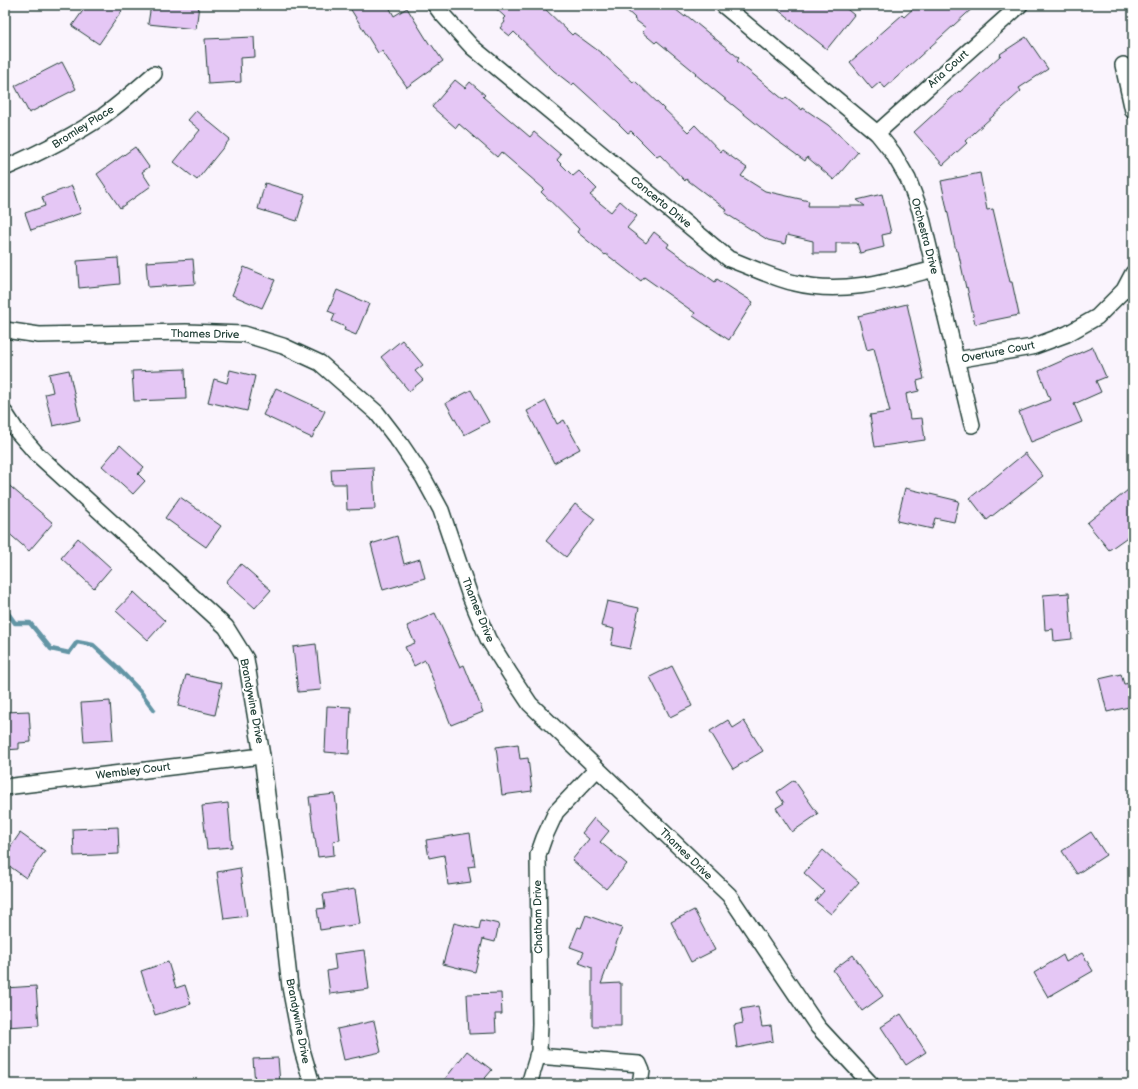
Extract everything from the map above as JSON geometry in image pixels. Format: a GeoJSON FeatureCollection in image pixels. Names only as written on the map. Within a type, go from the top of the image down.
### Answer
{"type":"FeatureCollection","features":[{"type":"Feature","properties":{"kind":"street","name":"Concerto Drive"},"geometry":{"type":"LineString","coordinates":[[435,5],[472,47],[729,259],[796,283],[824,288],[875,284],[934,269]]}},
{"type":"Feature","properties":{"kind":"street","name":"Orchestra Drive"},"geometry":{"type":"LineString","coordinates":[[723,5],[877,133],[893,153],[908,179],[920,210],[972,425]]}},
{"type":"Feature","properties":{"kind":"street","name":"Aria Court"},"geometry":{"type":"LineString","coordinates":[[877,133],[1020,5]]}},
{"type":"Feature","properties":{"kind":"street"},"geometry":{"type":"LineString","coordinates":[[1123,65],[1133,111]]}},
{"type":"Feature","properties":{"kind":"street","name":"Bromley Place"},"geometry":{"type":"LineString","coordinates":[[5,168],[42,152],[76,133],[123,101],[154,74]]}},
{"type":"Feature","properties":{"kind":"street","name":"Overture Court"},"geometry":{"type":"LineString","coordinates":[[956,360],[1032,347],[1067,334],[1097,317],[1124,290],[1133,273]]}},
{"type":"Feature","properties":{"kind":"street","name":"Thames Drive"},"geometry":{"type":"LineString","coordinates":[[5,330],[39,335],[186,332],[244,334],[283,346],[320,363],[377,413],[423,477],[441,510],[470,596],[488,639],[530,704],[730,896],[818,1027],[871,1084]]}},
{"type":"Feature","properties":{"kind":"street","name":"Brandywine Drive"},"geometry":{"type":"LineString","coordinates":[[5,413],[16,430],[36,453],[226,627],[246,659],[262,756],[290,987],[302,1050],[312,1084]]}},
{"type":"Feature","properties":{"kind":"street","name":"Wembley Court"},"geometry":{"type":"LineString","coordinates":[[5,787],[262,756]]}},
{"type":"Feature","properties":{"kind":"street","name":"Chatham Drive"},"geometry":{"type":"LineString","coordinates":[[529,1084],[538,1056],[540,1024],[538,855],[556,812],[597,768]]}},
{"type":"Feature","properties":{"kind":"street"},"geometry":{"type":"LineString","coordinates":[[538,1056],[639,1064],[642,1071],[640,1084]]}},
{"type":"Feature","properties":{"kind":"building"},"geometry":{"type":"Polygon","coordinates":[[[87,5],[126,5],[99,44],[72,26],[87,5]]]}},
{"type":"Feature","properties":{"kind":"building"},"geometry":{"type":"Polygon","coordinates":[[[151,5],[199,5],[196,29],[148,24],[151,5]]]}},
{"type":"Feature","properties":{"kind":"building"},"geometry":{"type":"Polygon","coordinates":[[[348,5],[388,5],[394,16],[407,8],[430,45],[431,44],[443,61],[407,87],[382,51],[378,53],[348,5]]]}},
{"type":"Feature","properties":{"kind":"building"},"geometry":{"type":"Polygon","coordinates":[[[492,5],[541,5],[572,35],[574,33],[604,55],[633,82],[635,81],[688,132],[695,125],[721,152],[722,150],[747,168],[741,176],[765,191],[809,201],[808,206],[865,206],[857,200],[882,194],[891,233],[882,235],[884,247],[860,253],[857,243],[836,243],[836,253],[813,253],[813,241],[787,235],[785,244],[768,240],[725,213],[727,210],[686,179],[685,181],[660,155],[657,157],[631,131],[628,133],[574,83],[572,85],[554,71],[514,32],[510,36],[500,28],[505,22],[503,19],[505,17],[492,5]]]}},
{"type":"Feature","properties":{"kind":"building"},"geometry":{"type":"Polygon","coordinates":[[[621,5],[670,5],[685,17],[686,15],[739,58],[737,61],[784,100],[786,97],[802,110],[803,108],[828,125],[858,152],[834,180],[807,157],[805,161],[775,139],[657,41],[655,43],[642,32],[646,28],[634,19],[635,18],[621,5]]]}},
{"type":"Feature","properties":{"kind":"building"},"geometry":{"type":"Polygon","coordinates":[[[772,5],[842,5],[854,15],[827,49],[772,5]]]}},
{"type":"Feature","properties":{"kind":"building"},"geometry":{"type":"Polygon","coordinates":[[[917,5],[976,5],[885,88],[880,82],[872,89],[850,62],[902,15],[904,17],[917,5]]]}},
{"type":"Feature","properties":{"kind":"building"},"geometry":{"type":"Polygon","coordinates":[[[254,37],[255,57],[240,58],[241,82],[208,84],[205,39],[254,37]]]}},
{"type":"Feature","properties":{"kind":"building"},"geometry":{"type":"Polygon","coordinates":[[[1026,37],[1048,69],[1019,88],[1021,91],[965,141],[967,143],[943,165],[914,132],[1001,55],[1000,54],[1026,37]]]}},
{"type":"Feature","properties":{"kind":"building"},"geometry":{"type":"Polygon","coordinates":[[[62,62],[76,89],[29,113],[15,86],[62,62]]]}},
{"type":"Feature","properties":{"kind":"building"},"geometry":{"type":"Polygon","coordinates":[[[455,80],[465,88],[470,82],[485,95],[483,97],[530,137],[534,132],[561,155],[557,160],[573,176],[579,171],[597,189],[590,195],[611,212],[620,201],[637,216],[627,228],[646,243],[654,232],[669,244],[667,247],[715,282],[717,279],[753,302],[729,340],[693,316],[695,313],[644,277],[641,281],[606,254],[605,255],[577,232],[579,229],[541,192],[544,189],[501,152],[497,157],[459,124],[456,128],[432,107],[455,80]]]}},
{"type":"Feature","properties":{"kind":"building"},"geometry":{"type":"Polygon","coordinates":[[[196,111],[230,139],[197,180],[174,162],[200,130],[188,120],[196,111]]]}},
{"type":"Feature","properties":{"kind":"building"},"geometry":{"type":"Polygon","coordinates":[[[135,147],[149,167],[142,172],[151,186],[120,208],[97,174],[135,147]]]}},
{"type":"Feature","properties":{"kind":"building"},"geometry":{"type":"Polygon","coordinates":[[[980,173],[987,210],[993,209],[1019,315],[975,324],[958,251],[956,251],[941,181],[980,173]]]}},
{"type":"Feature","properties":{"kind":"building"},"geometry":{"type":"Polygon","coordinates":[[[265,183],[305,195],[297,221],[258,209],[265,183]]]}},
{"type":"Feature","properties":{"kind":"building"},"geometry":{"type":"Polygon","coordinates":[[[72,186],[81,213],[31,230],[25,213],[45,206],[42,197],[72,186]]]}},
{"type":"Feature","properties":{"kind":"building"},"geometry":{"type":"Polygon","coordinates":[[[118,258],[120,284],[79,288],[77,261],[118,258]]]}},
{"type":"Feature","properties":{"kind":"building"},"geometry":{"type":"Polygon","coordinates":[[[193,259],[195,284],[148,287],[146,262],[193,259]]]}},
{"type":"Feature","properties":{"kind":"building"},"geometry":{"type":"Polygon","coordinates":[[[244,267],[275,280],[262,308],[232,295],[244,267]]]}},
{"type":"Feature","properties":{"kind":"building"},"geometry":{"type":"Polygon","coordinates":[[[337,290],[369,304],[356,335],[344,330],[345,327],[332,321],[335,314],[328,311],[337,290]]]}},
{"type":"Feature","properties":{"kind":"building"},"geometry":{"type":"Polygon","coordinates":[[[907,304],[924,379],[917,381],[919,391],[906,394],[910,419],[922,418],[925,440],[875,447],[870,415],[890,412],[874,348],[867,350],[858,316],[907,304]]]}},
{"type":"Feature","properties":{"kind":"building"},"geometry":{"type":"Polygon","coordinates":[[[402,340],[423,365],[415,371],[423,380],[409,391],[381,357],[402,340]]]}},
{"type":"Feature","properties":{"kind":"building"},"geometry":{"type":"Polygon","coordinates":[[[1093,347],[1106,377],[1096,381],[1101,392],[1074,404],[1082,422],[1031,442],[1019,412],[1050,400],[1039,371],[1093,347]]]}},
{"type":"Feature","properties":{"kind":"building"},"geometry":{"type":"Polygon","coordinates":[[[185,369],[186,399],[134,401],[132,371],[185,369]]]}},
{"type":"Feature","properties":{"kind":"building"},"geometry":{"type":"Polygon","coordinates":[[[69,370],[80,420],[53,426],[45,394],[53,392],[49,374],[69,370]]]}},
{"type":"Feature","properties":{"kind":"building"},"geometry":{"type":"Polygon","coordinates":[[[230,370],[255,376],[247,411],[208,402],[214,379],[227,383],[230,370]]]}},
{"type":"Feature","properties":{"kind":"building"},"geometry":{"type":"Polygon","coordinates":[[[276,388],[325,411],[312,438],[263,415],[276,388]]]}},
{"type":"Feature","properties":{"kind":"building"},"geometry":{"type":"Polygon","coordinates":[[[471,390],[489,422],[464,435],[446,403],[471,390]]]}},
{"type":"Feature","properties":{"kind":"building"},"geometry":{"type":"Polygon","coordinates":[[[546,401],[557,424],[564,420],[580,449],[554,463],[527,411],[546,401]]]}},
{"type":"Feature","properties":{"kind":"building"},"geometry":{"type":"Polygon","coordinates":[[[120,445],[144,467],[138,474],[145,481],[133,494],[102,466],[120,445]]]}},
{"type":"Feature","properties":{"kind":"building"},"geometry":{"type":"Polygon","coordinates":[[[1025,453],[1043,476],[987,520],[970,498],[1025,453]]]}},
{"type":"Feature","properties":{"kind":"building"},"geometry":{"type":"Polygon","coordinates":[[[373,467],[375,509],[347,510],[346,484],[332,484],[331,469],[373,467]]]}},
{"type":"Feature","properties":{"kind":"building"},"geometry":{"type":"Polygon","coordinates":[[[5,482],[53,523],[29,551],[5,530],[5,482]]]}},
{"type":"Feature","properties":{"kind":"building"},"geometry":{"type":"Polygon","coordinates":[[[1133,486],[1133,533],[1109,550],[1087,523],[1133,486]]]}},
{"type":"Feature","properties":{"kind":"building"},"geometry":{"type":"Polygon","coordinates":[[[905,488],[959,501],[954,522],[935,518],[932,529],[897,521],[905,488]]]}},
{"type":"Feature","properties":{"kind":"building"},"geometry":{"type":"Polygon","coordinates":[[[180,497],[221,526],[206,547],[165,518],[180,497]]]}},
{"type":"Feature","properties":{"kind":"building"},"geometry":{"type":"Polygon","coordinates":[[[575,504],[595,519],[566,557],[546,541],[575,504]]]}},
{"type":"Feature","properties":{"kind":"building"},"geometry":{"type":"Polygon","coordinates":[[[397,536],[404,564],[420,559],[425,578],[383,590],[371,544],[397,536]]]}},
{"type":"Feature","properties":{"kind":"building"},"geometry":{"type":"Polygon","coordinates":[[[78,538],[111,568],[94,588],[61,558],[78,538]]]}},
{"type":"Feature","properties":{"kind":"building"},"geometry":{"type":"Polygon","coordinates":[[[241,564],[271,590],[255,608],[226,582],[241,564]]]}},
{"type":"Feature","properties":{"kind":"building"},"geometry":{"type":"Polygon","coordinates":[[[134,592],[165,621],[148,640],[116,611],[134,592]]]}},
{"type":"Feature","properties":{"kind":"building"},"geometry":{"type":"Polygon","coordinates":[[[1069,593],[1072,639],[1054,641],[1053,629],[1045,630],[1043,595],[1069,593]]]}},
{"type":"Feature","properties":{"kind":"building"},"geometry":{"type":"Polygon","coordinates":[[[607,601],[639,608],[630,649],[611,645],[614,629],[601,626],[607,601]]]}},
{"type":"Feature","properties":{"kind":"building"},"geometry":{"type":"Polygon","coordinates":[[[435,613],[460,667],[464,665],[483,712],[451,725],[425,660],[414,666],[405,647],[415,643],[407,626],[435,613]]]}},
{"type":"Feature","properties":{"kind":"building"},"geometry":{"type":"Polygon","coordinates":[[[316,644],[321,690],[298,692],[293,647],[316,644]]]}},
{"type":"Feature","properties":{"kind":"building"},"geometry":{"type":"Polygon","coordinates":[[[672,666],[692,706],[670,717],[650,677],[672,666]]]}},
{"type":"Feature","properties":{"kind":"building"},"geometry":{"type":"Polygon","coordinates":[[[1121,674],[1124,684],[1131,683],[1133,706],[1107,712],[1099,679],[1121,674]]]}},
{"type":"Feature","properties":{"kind":"building"},"geometry":{"type":"Polygon","coordinates":[[[186,675],[222,683],[215,715],[178,706],[186,675]]]}},
{"type":"Feature","properties":{"kind":"building"},"geometry":{"type":"Polygon","coordinates":[[[110,701],[113,740],[84,742],[81,703],[110,701]]]}},
{"type":"Feature","properties":{"kind":"building"},"geometry":{"type":"Polygon","coordinates":[[[327,706],[351,707],[349,754],[325,752],[327,706]]]}},
{"type":"Feature","properties":{"kind":"building"},"geometry":{"type":"Polygon","coordinates":[[[29,711],[31,742],[19,743],[19,749],[5,750],[5,712],[29,711]]]}},
{"type":"Feature","properties":{"kind":"building"},"geometry":{"type":"Polygon","coordinates":[[[728,720],[733,728],[744,721],[763,751],[733,769],[710,731],[728,720]]]}},
{"type":"Feature","properties":{"kind":"building"},"geometry":{"type":"Polygon","coordinates":[[[518,744],[520,759],[528,758],[532,791],[502,795],[496,747],[518,744]]]}},
{"type":"Feature","properties":{"kind":"building"},"geometry":{"type":"Polygon","coordinates":[[[794,780],[818,814],[792,832],[776,808],[784,803],[777,792],[794,780]]]}},
{"type":"Feature","properties":{"kind":"building"},"geometry":{"type":"Polygon","coordinates":[[[335,794],[340,840],[333,841],[334,855],[318,857],[309,797],[335,794]]]}},
{"type":"Feature","properties":{"kind":"building"},"geometry":{"type":"Polygon","coordinates":[[[228,803],[232,847],[207,849],[202,806],[228,803]]]}},
{"type":"Feature","properties":{"kind":"building"},"geometry":{"type":"Polygon","coordinates":[[[594,818],[609,831],[600,842],[627,864],[606,889],[572,860],[589,839],[582,833],[594,818]]]}},
{"type":"Feature","properties":{"kind":"building"},"geometry":{"type":"Polygon","coordinates":[[[118,827],[119,854],[74,856],[73,829],[118,827]]]}},
{"type":"Feature","properties":{"kind":"building"},"geometry":{"type":"Polygon","coordinates":[[[1091,832],[1106,855],[1077,874],[1062,851],[1091,832]]]}},
{"type":"Feature","properties":{"kind":"building"},"geometry":{"type":"Polygon","coordinates":[[[20,833],[45,851],[26,878],[5,863],[5,855],[20,833]]]}},
{"type":"Feature","properties":{"kind":"building"},"geometry":{"type":"Polygon","coordinates":[[[470,833],[475,866],[468,867],[471,882],[448,885],[444,855],[429,858],[426,840],[470,833]]]}},
{"type":"Feature","properties":{"kind":"building"},"geometry":{"type":"Polygon","coordinates":[[[823,850],[859,882],[831,914],[815,901],[824,891],[804,873],[823,850]]]}},
{"type":"Feature","properties":{"kind":"building"},"geometry":{"type":"Polygon","coordinates":[[[240,868],[247,916],[224,919],[217,872],[240,868]]]}},
{"type":"Feature","properties":{"kind":"building"},"geometry":{"type":"Polygon","coordinates":[[[355,889],[360,924],[320,930],[317,909],[325,908],[323,894],[355,889]]]}},
{"type":"Feature","properties":{"kind":"building"},"geometry":{"type":"Polygon","coordinates":[[[694,910],[715,950],[691,962],[671,922],[694,910]]]}},
{"type":"Feature","properties":{"kind":"building"},"geometry":{"type":"Polygon","coordinates":[[[586,915],[622,928],[601,984],[621,983],[621,1026],[592,1026],[592,968],[579,963],[584,952],[570,947],[578,927],[581,928],[586,915]]]}},
{"type":"Feature","properties":{"kind":"building"},"geometry":{"type":"Polygon","coordinates":[[[481,920],[499,924],[495,942],[483,939],[475,972],[443,964],[454,923],[479,929],[481,920]]]}},
{"type":"Feature","properties":{"kind":"building"},"geometry":{"type":"Polygon","coordinates":[[[364,950],[369,989],[330,994],[327,971],[336,969],[334,954],[364,950]]]}},
{"type":"Feature","properties":{"kind":"building"},"geometry":{"type":"Polygon","coordinates":[[[1082,953],[1093,971],[1048,997],[1034,973],[1063,955],[1066,962],[1082,953]]]}},
{"type":"Feature","properties":{"kind":"building"},"geometry":{"type":"Polygon","coordinates":[[[853,955],[883,996],[862,1011],[833,970],[853,955]]]}},
{"type":"Feature","properties":{"kind":"building"},"geometry":{"type":"Polygon","coordinates":[[[168,962],[176,988],[185,985],[191,1004],[155,1015],[141,971],[168,962]]]}},
{"type":"Feature","properties":{"kind":"building"},"geometry":{"type":"Polygon","coordinates":[[[36,986],[39,1025],[5,1027],[5,988],[36,986]]]}},
{"type":"Feature","properties":{"kind":"building"},"geometry":{"type":"Polygon","coordinates":[[[501,993],[502,1014],[495,1014],[496,1033],[469,1034],[467,994],[501,993]]]}},
{"type":"Feature","properties":{"kind":"building"},"geometry":{"type":"Polygon","coordinates":[[[758,1006],[762,1027],[771,1026],[773,1041],[737,1048],[734,1025],[743,1023],[741,1009],[758,1006]]]}},
{"type":"Feature","properties":{"kind":"building"},"geometry":{"type":"Polygon","coordinates":[[[901,1014],[926,1052],[906,1065],[881,1027],[901,1014]]]}},
{"type":"Feature","properties":{"kind":"building"},"geometry":{"type":"Polygon","coordinates":[[[374,1021],[381,1052],[344,1060],[337,1029],[374,1021]]]}},
{"type":"Feature","properties":{"kind":"building"},"geometry":{"type":"Polygon","coordinates":[[[467,1051],[492,1070],[480,1084],[441,1084],[467,1051]]]}},
{"type":"Feature","properties":{"kind":"building"},"geometry":{"type":"Polygon","coordinates":[[[278,1058],[280,1084],[255,1084],[253,1059],[278,1058]]]}},
{"type":"Feature","properties":{"kind":"waterway"},"geometry":{"type":"LineString","coordinates":[[5,609],[15,623],[30,623],[51,649],[69,653],[77,642],[93,645],[140,691],[154,710]]}}]}
